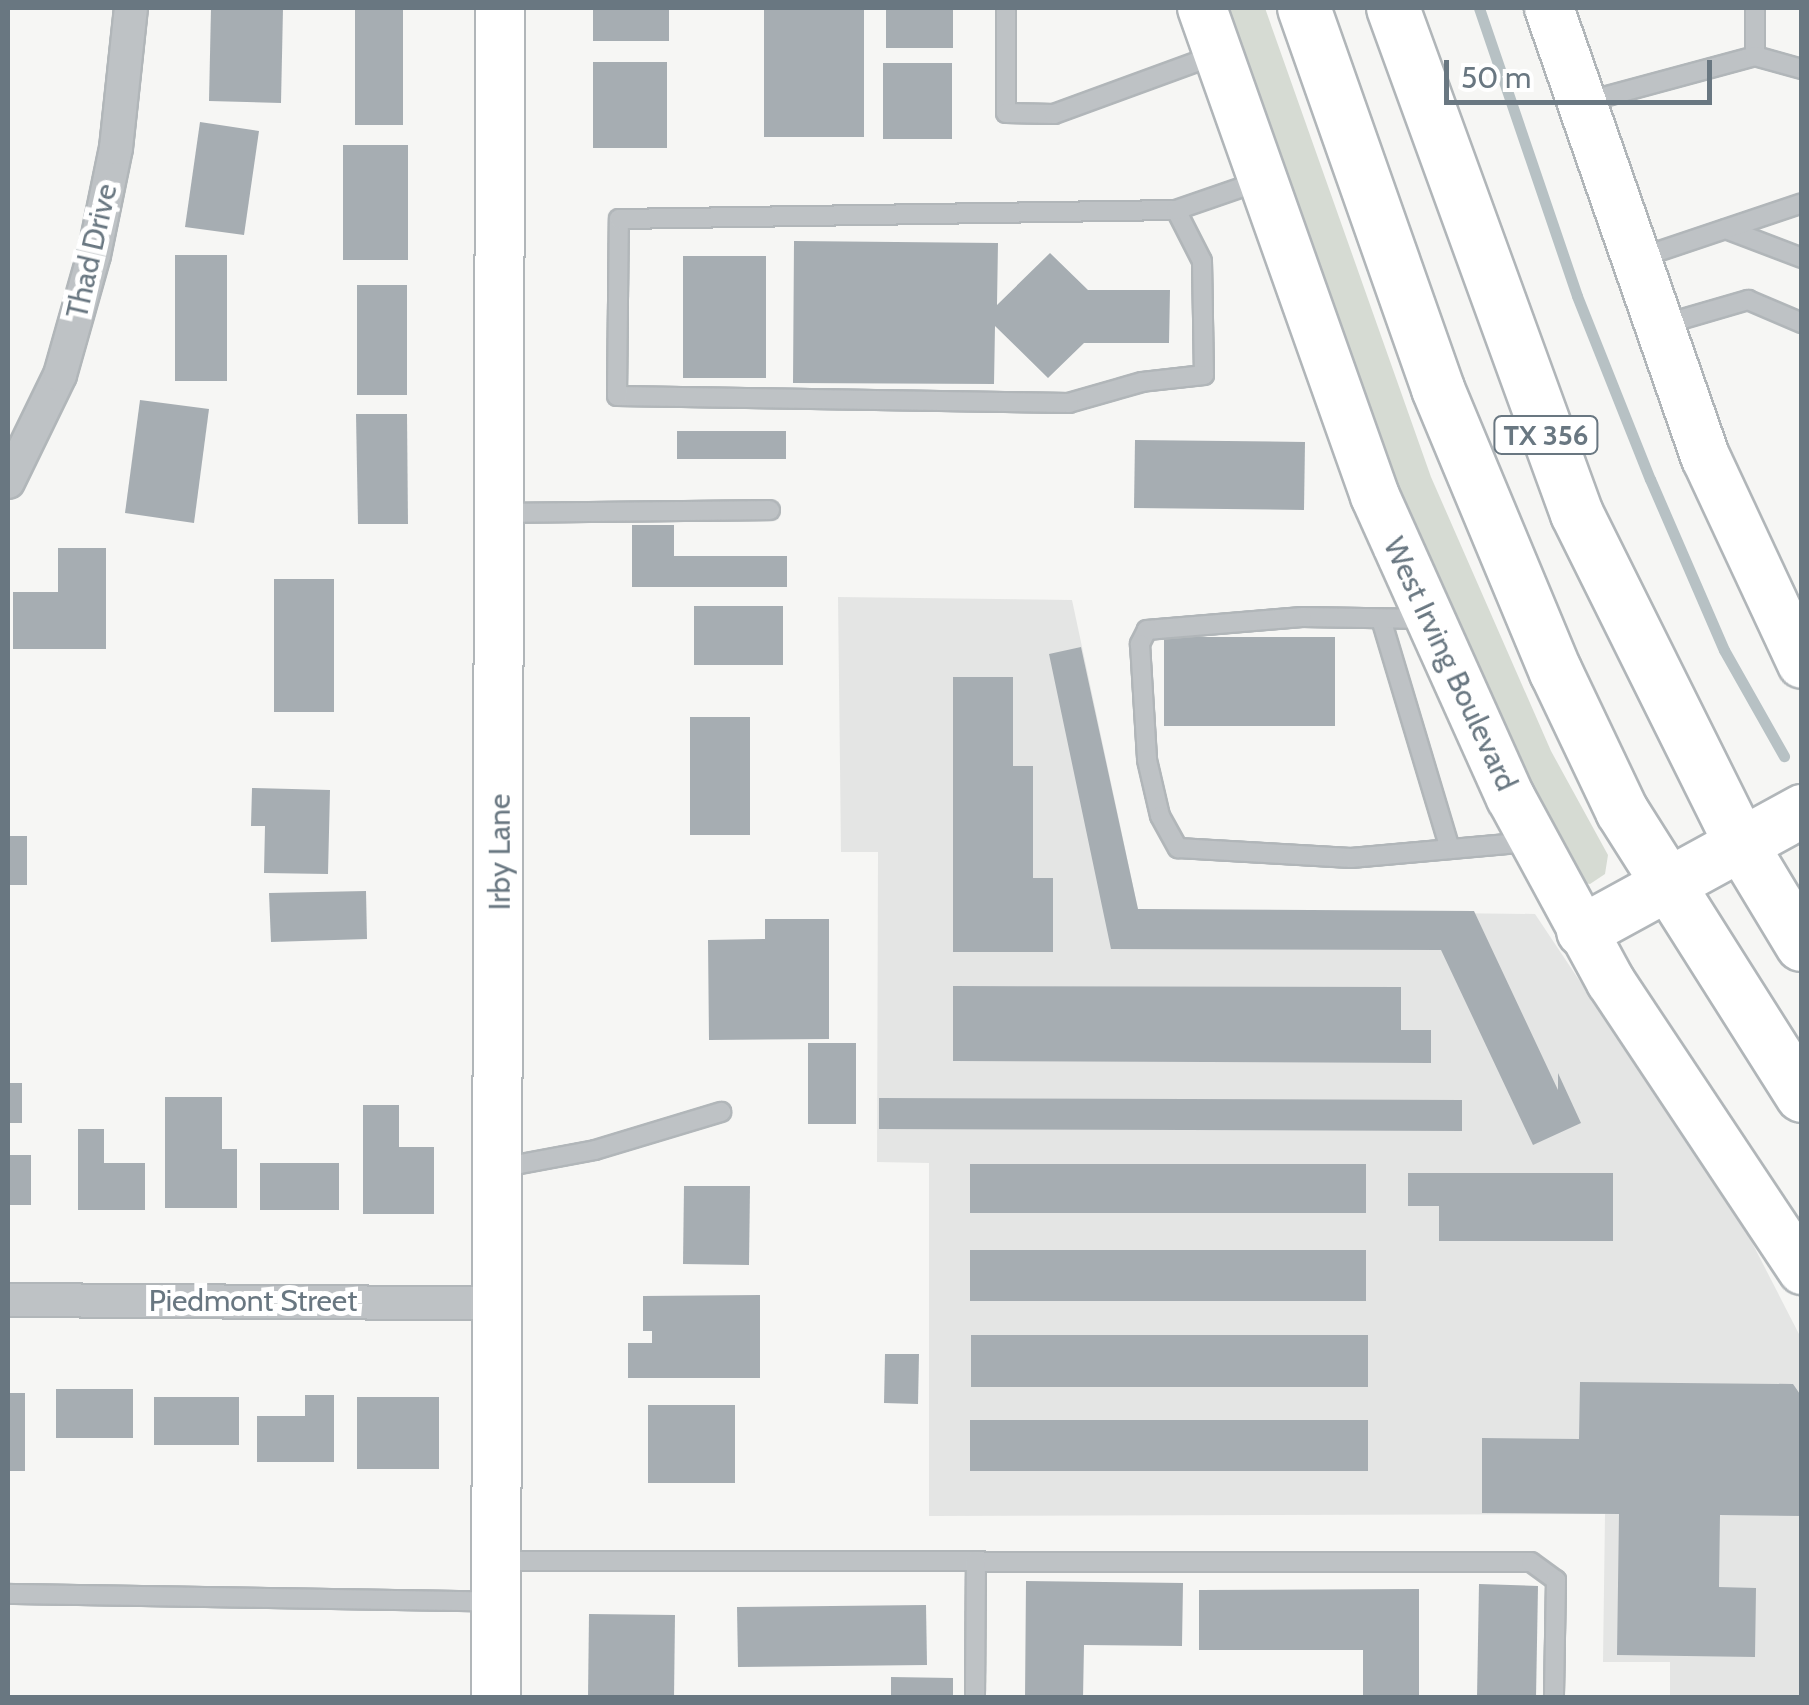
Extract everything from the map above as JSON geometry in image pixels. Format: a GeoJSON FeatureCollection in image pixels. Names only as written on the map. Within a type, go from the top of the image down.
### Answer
{"type":"FeatureCollection","features":[{"type":"Feature","properties":{"kind":"main road","name":"TX 356"},"geometry":{"type":"LineString","coordinates":[[1304,8],[1494,532],[1622,811],[1802,1096]]}},
{"type":"Feature","properties":{"kind":"main road","name":"TX 356"},"geometry":{"type":"LineString","coordinates":[[1394,8],[1577,514],[1741,844],[1802,946]]}},
{"type":"Feature","properties":{"kind":"main road"},"geometry":{"type":"LineString","coordinates":[[1583,931],[1802,811]]}},
{"type":"Feature","properties":{"kind":"street","name":"Thad Drive"},"geometry":{"type":"LineString","coordinates":[[8,482],[48,406],[90,270],[116,148],[131,8]]}},
{"type":"Feature","properties":{"kind":"street","name":"Irby Lane"},"geometry":{"type":"LineString","coordinates":[[496,1698],[503,513],[500,8]]}},
{"type":"Feature","properties":{"kind":"street","name":"West Irving Boulevard"},"geometry":{"type":"LineString","coordinates":[[1202,8],[1346,421],[1428,619],[1534,842],[1583,931],[1745,1194],[1802,1270]]}},
{"type":"Feature","properties":{"kind":"street"},"geometry":{"type":"LineString","coordinates":[[1548,8],[1632,260],[1706,458],[1791,619],[1802,664]]}},
{"type":"Feature","properties":{"kind":"street","name":"Piedmont Street"},"geometry":{"type":"LineString","coordinates":[[8,1300],[498,1303]]}},
{"type":"Feature","properties":{"kind":"lane"},"geometry":{"type":"LineString","coordinates":[[1006,8],[1006,113],[1054,114],[1218,54]]}},
{"type":"Feature","properties":{"kind":"lane"},"geometry":{"type":"LineString","coordinates":[[1755,8],[1756,56]]}},
{"type":"Feature","properties":{"kind":"lane"},"geometry":{"type":"LineString","coordinates":[[1579,103],[1756,56],[1802,69]]}},
{"type":"Feature","properties":{"kind":"lane"},"geometry":{"type":"LineString","coordinates":[[1176,210],[1202,261],[1204,376],[1142,382],[1069,403],[858,405],[618,396],[619,219],[1176,210],[1264,180]]}},
{"type":"Feature","properties":{"kind":"lane"},"geometry":{"type":"LineString","coordinates":[[1632,260],[1802,203]]}},
{"type":"Feature","properties":{"kind":"lane"},"geometry":{"type":"LineString","coordinates":[[1726,230],[1797,254]]}},
{"type":"Feature","properties":{"kind":"lane"},"geometry":{"type":"LineString","coordinates":[[1657,326],[1722,303],[1748,300],[1802,323]]}},
{"type":"Feature","properties":{"kind":"lane"},"geometry":{"type":"LineString","coordinates":[[503,513],[770,510]]}},
{"type":"Feature","properties":{"kind":"lane"},"geometry":{"type":"LineString","coordinates":[[1428,619],[1302,617],[1147,630],[1140,644],[1147,760],[1160,816],[1178,848],[1352,858],[1534,842]]}},
{"type":"Feature","properties":{"kind":"lane"},"geometry":{"type":"LineString","coordinates":[[1381,619],[1450,849]]}},
{"type":"Feature","properties":{"kind":"lane"},"geometry":{"type":"LineString","coordinates":[[499,1168],[595,1150],[721,1112]]}},
{"type":"Feature","properties":{"kind":"lane"},"geometry":{"type":"LineString","coordinates":[[975,1698],[976,1561]]}},
{"type":"Feature","properties":{"kind":"lane"},"geometry":{"type":"LineString","coordinates":[[8,1594],[497,1581],[976,1561],[1531,1562],[1556,1580],[1554,1698]]}},
{"type":"Feature","properties":{"kind":"shaded area"},"geometry":{"type":"Polygon","coordinates":[[[1220,8],[1265,8],[1431,477],[1551,751],[1608,855],[1605,874],[1590,884],[1573,881],[1382,463],[1220,8]]]}},
{"type":"Feature","properties":{"kind":"shaded area"},"geometry":{"type":"Polygon","coordinates":[[[838,597],[1072,600],[1138,909],[1535,914],[1744,1227],[1801,1338],[1801,1697],[1670,1697],[1670,1662],[1603,1662],[1605,1514],[929,1516],[929,1163],[877,1162],[878,852],[841,852],[838,597]]]}},
{"type":"Feature","properties":{"kind":"building"},"geometry":{"type":"Polygon","coordinates":[[[211,8],[283,8],[281,103],[209,101],[211,8]]]}},
{"type":"Feature","properties":{"kind":"building"},"geometry":{"type":"Polygon","coordinates":[[[355,8],[403,8],[403,125],[355,125],[355,8]]]}},
{"type":"Feature","properties":{"kind":"building"},"geometry":{"type":"Polygon","coordinates":[[[593,8],[669,8],[669,41],[593,41],[593,8]]]}},
{"type":"Feature","properties":{"kind":"building"},"geometry":{"type":"Polygon","coordinates":[[[764,8],[864,8],[864,137],[764,137],[764,8]]]}},
{"type":"Feature","properties":{"kind":"building"},"geometry":{"type":"Polygon","coordinates":[[[886,8],[953,8],[953,48],[886,48],[886,8]]]}},
{"type":"Feature","properties":{"kind":"building"},"geometry":{"type":"Polygon","coordinates":[[[593,62],[667,62],[667,148],[593,148],[593,62]]]}},
{"type":"Feature","properties":{"kind":"building"},"geometry":{"type":"Polygon","coordinates":[[[883,63],[952,63],[952,139],[883,139],[883,63]]]}},
{"type":"Feature","properties":{"kind":"building"},"geometry":{"type":"Polygon","coordinates":[[[200,122],[259,131],[244,235],[185,227],[200,122]]]}},
{"type":"Feature","properties":{"kind":"building"},"geometry":{"type":"Polygon","coordinates":[[[343,145],[408,145],[408,260],[343,260],[343,145]]]}},
{"type":"Feature","properties":{"kind":"building"},"geometry":{"type":"Polygon","coordinates":[[[794,241],[998,243],[997,305],[1050,253],[1088,290],[1170,290],[1169,343],[1084,343],[1048,378],[995,326],[994,384],[793,383],[794,241]]]}},
{"type":"Feature","properties":{"kind":"building"},"geometry":{"type":"Polygon","coordinates":[[[175,255],[227,255],[227,381],[175,381],[175,255]]]}},
{"type":"Feature","properties":{"kind":"building"},"geometry":{"type":"Polygon","coordinates":[[[683,256],[766,256],[766,378],[683,378],[683,256]]]}},
{"type":"Feature","properties":{"kind":"building"},"geometry":{"type":"Polygon","coordinates":[[[357,285],[407,285],[407,395],[357,395],[357,285]]]}},
{"type":"Feature","properties":{"kind":"building"},"geometry":{"type":"Polygon","coordinates":[[[140,400],[209,409],[194,523],[125,513],[140,400]]]}},
{"type":"Feature","properties":{"kind":"building"},"geometry":{"type":"Polygon","coordinates":[[[356,414],[407,414],[408,524],[358,524],[356,414]]]}},
{"type":"Feature","properties":{"kind":"building"},"geometry":{"type":"Polygon","coordinates":[[[677,431],[786,431],[786,459],[677,459],[677,431]]]}},
{"type":"Feature","properties":{"kind":"building"},"geometry":{"type":"Polygon","coordinates":[[[1135,440],[1305,442],[1304,510],[1134,508],[1135,440]]]}},
{"type":"Feature","properties":{"kind":"building"},"geometry":{"type":"Polygon","coordinates":[[[632,525],[674,525],[674,556],[787,556],[787,587],[632,587],[632,525]]]}},
{"type":"Feature","properties":{"kind":"building"},"geometry":{"type":"Polygon","coordinates":[[[58,548],[106,548],[106,649],[13,649],[13,592],[58,592],[58,548]]]}},
{"type":"Feature","properties":{"kind":"building"},"geometry":{"type":"Polygon","coordinates":[[[274,579],[334,579],[334,712],[274,712],[274,579]]]}},
{"type":"Feature","properties":{"kind":"building"},"geometry":{"type":"Polygon","coordinates":[[[694,606],[783,606],[783,665],[694,665],[694,606]]]}},
{"type":"Feature","properties":{"kind":"building"},"geometry":{"type":"Polygon","coordinates":[[[1164,637],[1335,637],[1335,726],[1164,726],[1164,637]]]}},
{"type":"Feature","properties":{"kind":"building"},"geometry":{"type":"Polygon","coordinates":[[[1081,647],[1138,909],[1474,911],[1558,1090],[1558,1073],[1581,1123],[1533,1145],[1441,950],[1111,949],[1049,654],[1081,647]]]}},
{"type":"Feature","properties":{"kind":"building"},"geometry":{"type":"Polygon","coordinates":[[[953,677],[1013,677],[1013,766],[1033,766],[1033,878],[1053,878],[1053,952],[953,952],[953,677]]]}},
{"type":"Feature","properties":{"kind":"building"},"geometry":{"type":"Polygon","coordinates":[[[690,717],[750,717],[750,835],[690,835],[690,717]]]}},
{"type":"Feature","properties":{"kind":"building"},"geometry":{"type":"Polygon","coordinates":[[[252,788],[330,790],[328,874],[264,873],[265,826],[251,826],[252,788]]]}},
{"type":"Feature","properties":{"kind":"building"},"geometry":{"type":"Polygon","coordinates":[[[8,836],[27,836],[27,885],[8,885],[8,836]]]}},
{"type":"Feature","properties":{"kind":"building"},"geometry":{"type":"Polygon","coordinates":[[[366,891],[367,939],[271,942],[269,893],[366,891]]]}},
{"type":"Feature","properties":{"kind":"building"},"geometry":{"type":"Polygon","coordinates":[[[765,919],[829,919],[829,1039],[709,1040],[708,940],[765,939],[765,919]]]}},
{"type":"Feature","properties":{"kind":"building"},"geometry":{"type":"Polygon","coordinates":[[[953,986],[1401,987],[1401,1030],[1431,1030],[1431,1063],[953,1061],[953,986]]]}},
{"type":"Feature","properties":{"kind":"building"},"geometry":{"type":"Polygon","coordinates":[[[808,1043],[856,1043],[856,1124],[808,1124],[808,1043]]]}},
{"type":"Feature","properties":{"kind":"building"},"geometry":{"type":"Polygon","coordinates":[[[8,1083],[22,1083],[22,1123],[8,1123],[8,1083]]]}},
{"type":"Feature","properties":{"kind":"building"},"geometry":{"type":"Polygon","coordinates":[[[165,1097],[222,1097],[222,1149],[237,1149],[237,1208],[165,1208],[165,1097]]]}},
{"type":"Feature","properties":{"kind":"building"},"geometry":{"type":"Polygon","coordinates":[[[879,1098],[1462,1100],[1462,1131],[879,1129],[879,1098]]]}},
{"type":"Feature","properties":{"kind":"building"},"geometry":{"type":"Polygon","coordinates":[[[363,1105],[399,1105],[399,1147],[434,1147],[434,1214],[363,1214],[363,1105]]]}},
{"type":"Feature","properties":{"kind":"building"},"geometry":{"type":"Polygon","coordinates":[[[78,1129],[104,1129],[104,1163],[145,1163],[145,1210],[78,1210],[78,1129]]]}},
{"type":"Feature","properties":{"kind":"building"},"geometry":{"type":"Polygon","coordinates":[[[8,1155],[31,1155],[31,1205],[8,1205],[8,1155]]]}},
{"type":"Feature","properties":{"kind":"building"},"geometry":{"type":"Polygon","coordinates":[[[260,1163],[339,1163],[339,1210],[260,1210],[260,1163]]]}},
{"type":"Feature","properties":{"kind":"building"},"geometry":{"type":"Polygon","coordinates":[[[970,1164],[1366,1164],[1366,1213],[970,1213],[970,1164]]]}},
{"type":"Feature","properties":{"kind":"building"},"geometry":{"type":"Polygon","coordinates":[[[1408,1173],[1613,1173],[1613,1241],[1439,1241],[1439,1206],[1408,1206],[1408,1173]]]}},
{"type":"Feature","properties":{"kind":"building"},"geometry":{"type":"Polygon","coordinates":[[[684,1186],[750,1186],[749,1265],[683,1264],[684,1186]]]}},
{"type":"Feature","properties":{"kind":"building"},"geometry":{"type":"Polygon","coordinates":[[[970,1250],[1366,1250],[1366,1301],[970,1301],[970,1250]]]}},
{"type":"Feature","properties":{"kind":"building"},"geometry":{"type":"Polygon","coordinates":[[[760,1295],[760,1378],[628,1378],[628,1343],[652,1343],[652,1331],[643,1331],[643,1296],[760,1295]]]}},
{"type":"Feature","properties":{"kind":"building"},"geometry":{"type":"Polygon","coordinates":[[[971,1335],[1368,1335],[1368,1387],[971,1387],[971,1335]]]}},
{"type":"Feature","properties":{"kind":"building"},"geometry":{"type":"Polygon","coordinates":[[[885,1354],[919,1354],[918,1404],[884,1403],[885,1354]]]}},
{"type":"Feature","properties":{"kind":"building"},"geometry":{"type":"Polygon","coordinates":[[[1580,1382],[1793,1384],[1802,1397],[1802,1516],[1720,1515],[1719,1587],[1756,1588],[1755,1657],[1617,1655],[1619,1514],[1482,1513],[1482,1438],[1579,1439],[1580,1382]]]}},
{"type":"Feature","properties":{"kind":"building"},"geometry":{"type":"Polygon","coordinates":[[[56,1389],[133,1389],[133,1438],[56,1438],[56,1389]]]}},
{"type":"Feature","properties":{"kind":"building"},"geometry":{"type":"Polygon","coordinates":[[[8,1393],[25,1393],[25,1471],[8,1471],[8,1393]]]}},
{"type":"Feature","properties":{"kind":"building"},"geometry":{"type":"Polygon","coordinates":[[[305,1395],[334,1395],[334,1462],[257,1462],[257,1416],[305,1416],[305,1395]]]}},
{"type":"Feature","properties":{"kind":"building"},"geometry":{"type":"Polygon","coordinates":[[[154,1397],[239,1397],[239,1445],[154,1445],[154,1397]]]}},
{"type":"Feature","properties":{"kind":"building"},"geometry":{"type":"Polygon","coordinates":[[[357,1397],[439,1397],[439,1469],[357,1469],[357,1397]]]}},
{"type":"Feature","properties":{"kind":"building"},"geometry":{"type":"Polygon","coordinates":[[[648,1405],[735,1405],[735,1483],[648,1483],[648,1405]]]}},
{"type":"Feature","properties":{"kind":"building"},"geometry":{"type":"Polygon","coordinates":[[[970,1420],[1368,1420],[1368,1471],[970,1471],[970,1420]]]}},
{"type":"Feature","properties":{"kind":"building"},"geometry":{"type":"Polygon","coordinates":[[[1026,1581],[1183,1583],[1182,1646],[1084,1645],[1083,1698],[1025,1698],[1026,1581]]]}},
{"type":"Feature","properties":{"kind":"building"},"geometry":{"type":"Polygon","coordinates":[[[1479,1584],[1538,1586],[1536,1698],[1477,1698],[1479,1584]]]}},
{"type":"Feature","properties":{"kind":"building"},"geometry":{"type":"Polygon","coordinates":[[[1419,1589],[1419,1698],[1363,1698],[1363,1650],[1199,1650],[1199,1590],[1419,1589]]]}},
{"type":"Feature","properties":{"kind":"building"},"geometry":{"type":"Polygon","coordinates":[[[926,1605],[927,1665],[738,1667],[737,1607],[926,1605]]]}},
{"type":"Feature","properties":{"kind":"building"},"geometry":{"type":"Polygon","coordinates":[[[589,1614],[675,1615],[674,1698],[588,1698],[589,1614]]]}},
{"type":"Feature","properties":{"kind":"building"},"geometry":{"type":"Polygon","coordinates":[[[891,1677],[953,1678],[953,1698],[891,1698],[891,1677]]]}},
{"type":"Feature","properties":{"kind":"waterway"},"geometry":{"type":"LineString","coordinates":[[1479,8],[1577,296],[1650,479],[1724,650],[1784,756]]}}]}
